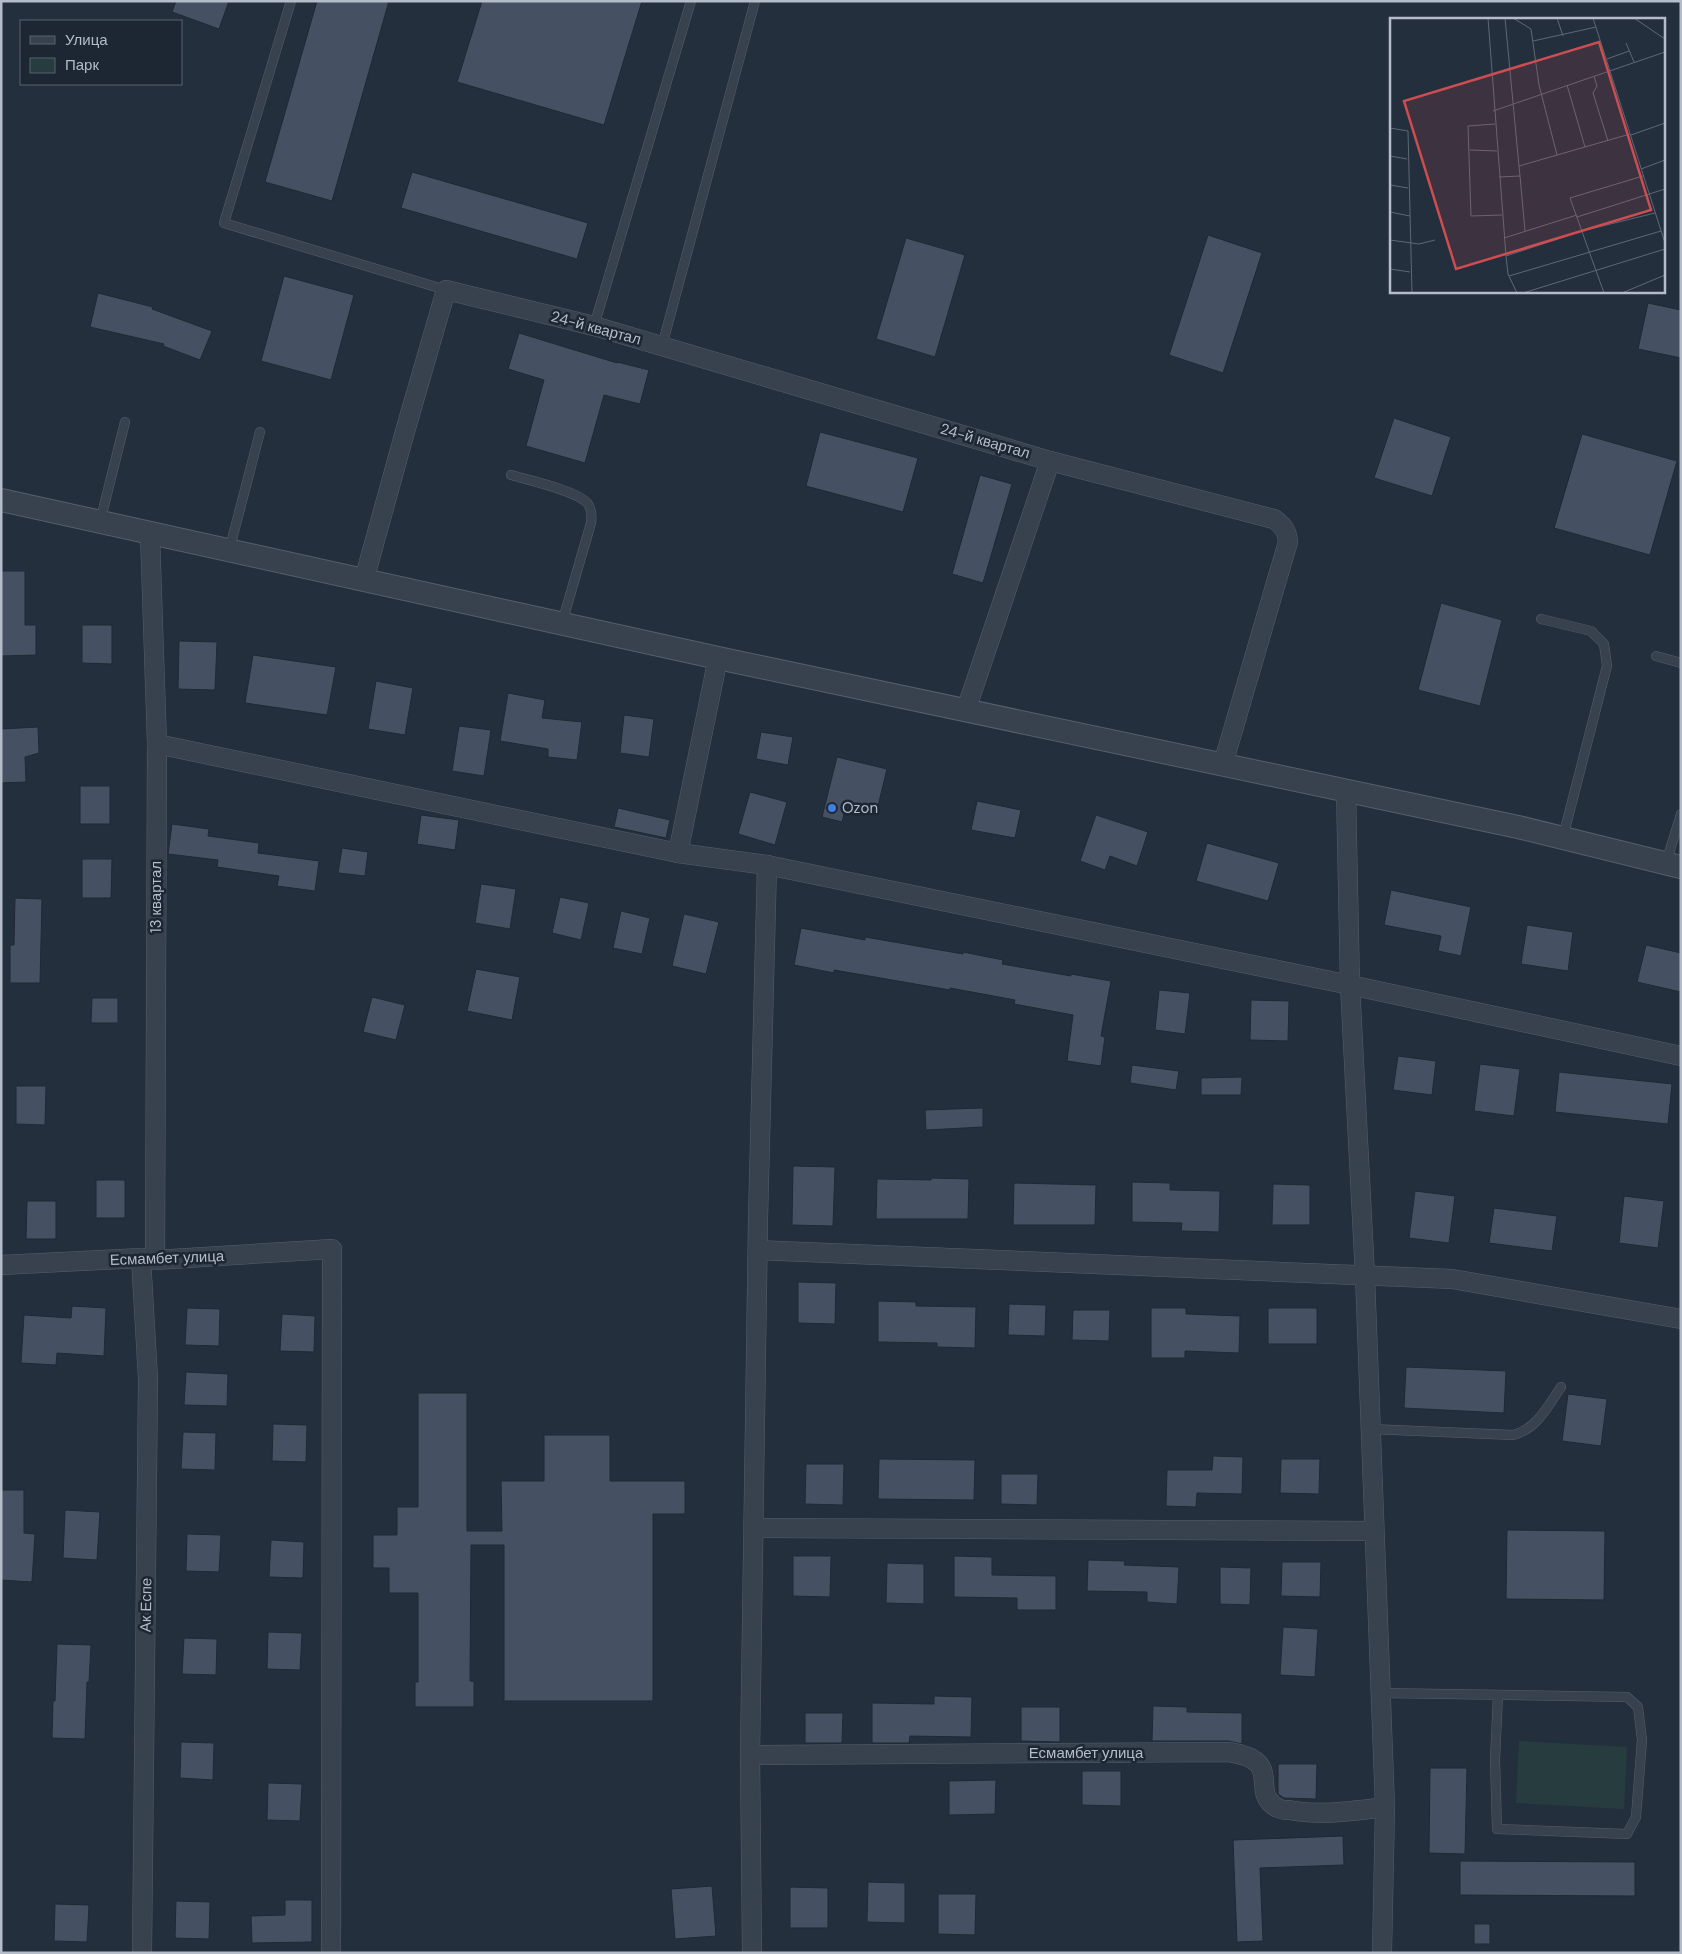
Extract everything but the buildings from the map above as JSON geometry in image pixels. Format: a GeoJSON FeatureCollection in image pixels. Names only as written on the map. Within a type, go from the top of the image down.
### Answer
{"type":"FeatureCollection","features":[{"type":"Feature","properties":{"kind":"street","name":"24-й квартал"},"geometry":{"type":"LineString","coordinates":[[446,290],[594,326],[1050,461],[1274,518],[1283,526],[1288,542],[1223,764]]}},
{"type":"Feature","properties":{"kind":"street"},"geometry":{"type":"LineString","coordinates":[[364,580],[446,290]]}},
{"type":"Feature","properties":{"kind":"street"},"geometry":{"type":"LineString","coordinates":[[966,710],[1050,461]]}},
{"type":"Feature","properties":{"kind":"street"},"geometry":{"type":"LineString","coordinates":[[1,500],[718,658],[1346,790],[1563,838],[1673,865]]}},
{"type":"Feature","properties":{"kind":"street","name":"13 квартал"},"geometry":{"type":"LineString","coordinates":[[148,1259],[156,744],[150,534]]}},
{"type":"Feature","properties":{"kind":"street"},"geometry":{"type":"LineString","coordinates":[[678,854],[718,658]]}},
{"type":"Feature","properties":{"kind":"street"},"geometry":{"type":"LineString","coordinates":[[156,744],[678,854],[767,865],[1350,985],[1681,1056]]}},
{"type":"Feature","properties":{"kind":"street"},"geometry":{"type":"LineString","coordinates":[[1346,790],[1350,985],[1364,1276],[1385,1807],[1382,1953]]}},
{"type":"Feature","properties":{"kind":"street"},"geometry":{"type":"LineString","coordinates":[[752,1953],[750,1755],[758,1250],[767,865]]}},
{"type":"Feature","properties":{"kind":"street","name":"Есмамбет улица"},"geometry":{"type":"LineString","coordinates":[[1,1265],[332,1249],[331,1953]]}},
{"type":"Feature","properties":{"kind":"street"},"geometry":{"type":"LineString","coordinates":[[758,1250],[1452,1279],[1681,1319]]}},
{"type":"Feature","properties":{"kind":"street","name":"Ак Еспе"},"geometry":{"type":"LineString","coordinates":[[142,1953],[148,1259]]}},
{"type":"Feature","properties":{"kind":"street"},"geometry":{"type":"LineString","coordinates":[[754,1528],[1373,1532]]}},
{"type":"Feature","properties":{"kind":"street","name":"Есмамбет улица"},"geometry":{"type":"LineString","coordinates":[[750,1755],[1229,1752],[1245,1754],[1256,1760],[1262,1769],[1266,1797],[1278,1808],[1301,1812],[1338,1812],[1385,1807]]}},
{"type":"Feature","properties":{"kind":"lane"},"geometry":{"type":"LineString","coordinates":[[291,1],[224,223],[446,290]]}},
{"type":"Feature","properties":{"kind":"lane"},"geometry":{"type":"LineString","coordinates":[[594,326],[690,1]]}},
{"type":"Feature","properties":{"kind":"lane"},"geometry":{"type":"LineString","coordinates":[[662,346],[755,1]]}},
{"type":"Feature","properties":{"kind":"lane"},"geometry":{"type":"LineString","coordinates":[[100,522],[124,422]]}},
{"type":"Feature","properties":{"kind":"lane"},"geometry":{"type":"LineString","coordinates":[[229,551],[260,432]]}},
{"type":"Feature","properties":{"kind":"lane"},"geometry":{"type":"LineString","coordinates":[[511,476],[577,495],[587,502],[592,511],[591,523],[562,624]]}},
{"type":"Feature","properties":{"kind":"lane"},"geometry":{"type":"LineString","coordinates":[[1541,619],[1591,631],[1604,644],[1607,666],[1563,838]]}},
{"type":"Feature","properties":{"kind":"lane"},"geometry":{"type":"LineString","coordinates":[[1656,656],[1681,663]]}},
{"type":"Feature","properties":{"kind":"lane"},"geometry":{"type":"LineString","coordinates":[[1673,865],[1681,814]]}},
{"type":"Feature","properties":{"kind":"lane"},"geometry":{"type":"LineString","coordinates":[[1370,1429],[1514,1435],[1522,1433],[1534,1425],[1561,1387]]}},
{"type":"Feature","properties":{"kind":"lane"},"geometry":{"type":"LineString","coordinates":[[1380,1693],[1627,1696],[1638,1707],[1642,1740],[1636,1817],[1627,1834],[1497,1829],[1495,1760],[1498,1695]]}},
{"type":"Feature","properties":{"kind":"green space"},"geometry":{"type":"Polygon","coordinates":[[[1519,1741],[1627,1747],[1624,1809],[1516,1803],[1519,1741]]]}},
{"type":"Feature","properties":{"kind":"place","name":"Ozon"},"geometry":{"type":"Point","coordinates":[832,808]}}]}
